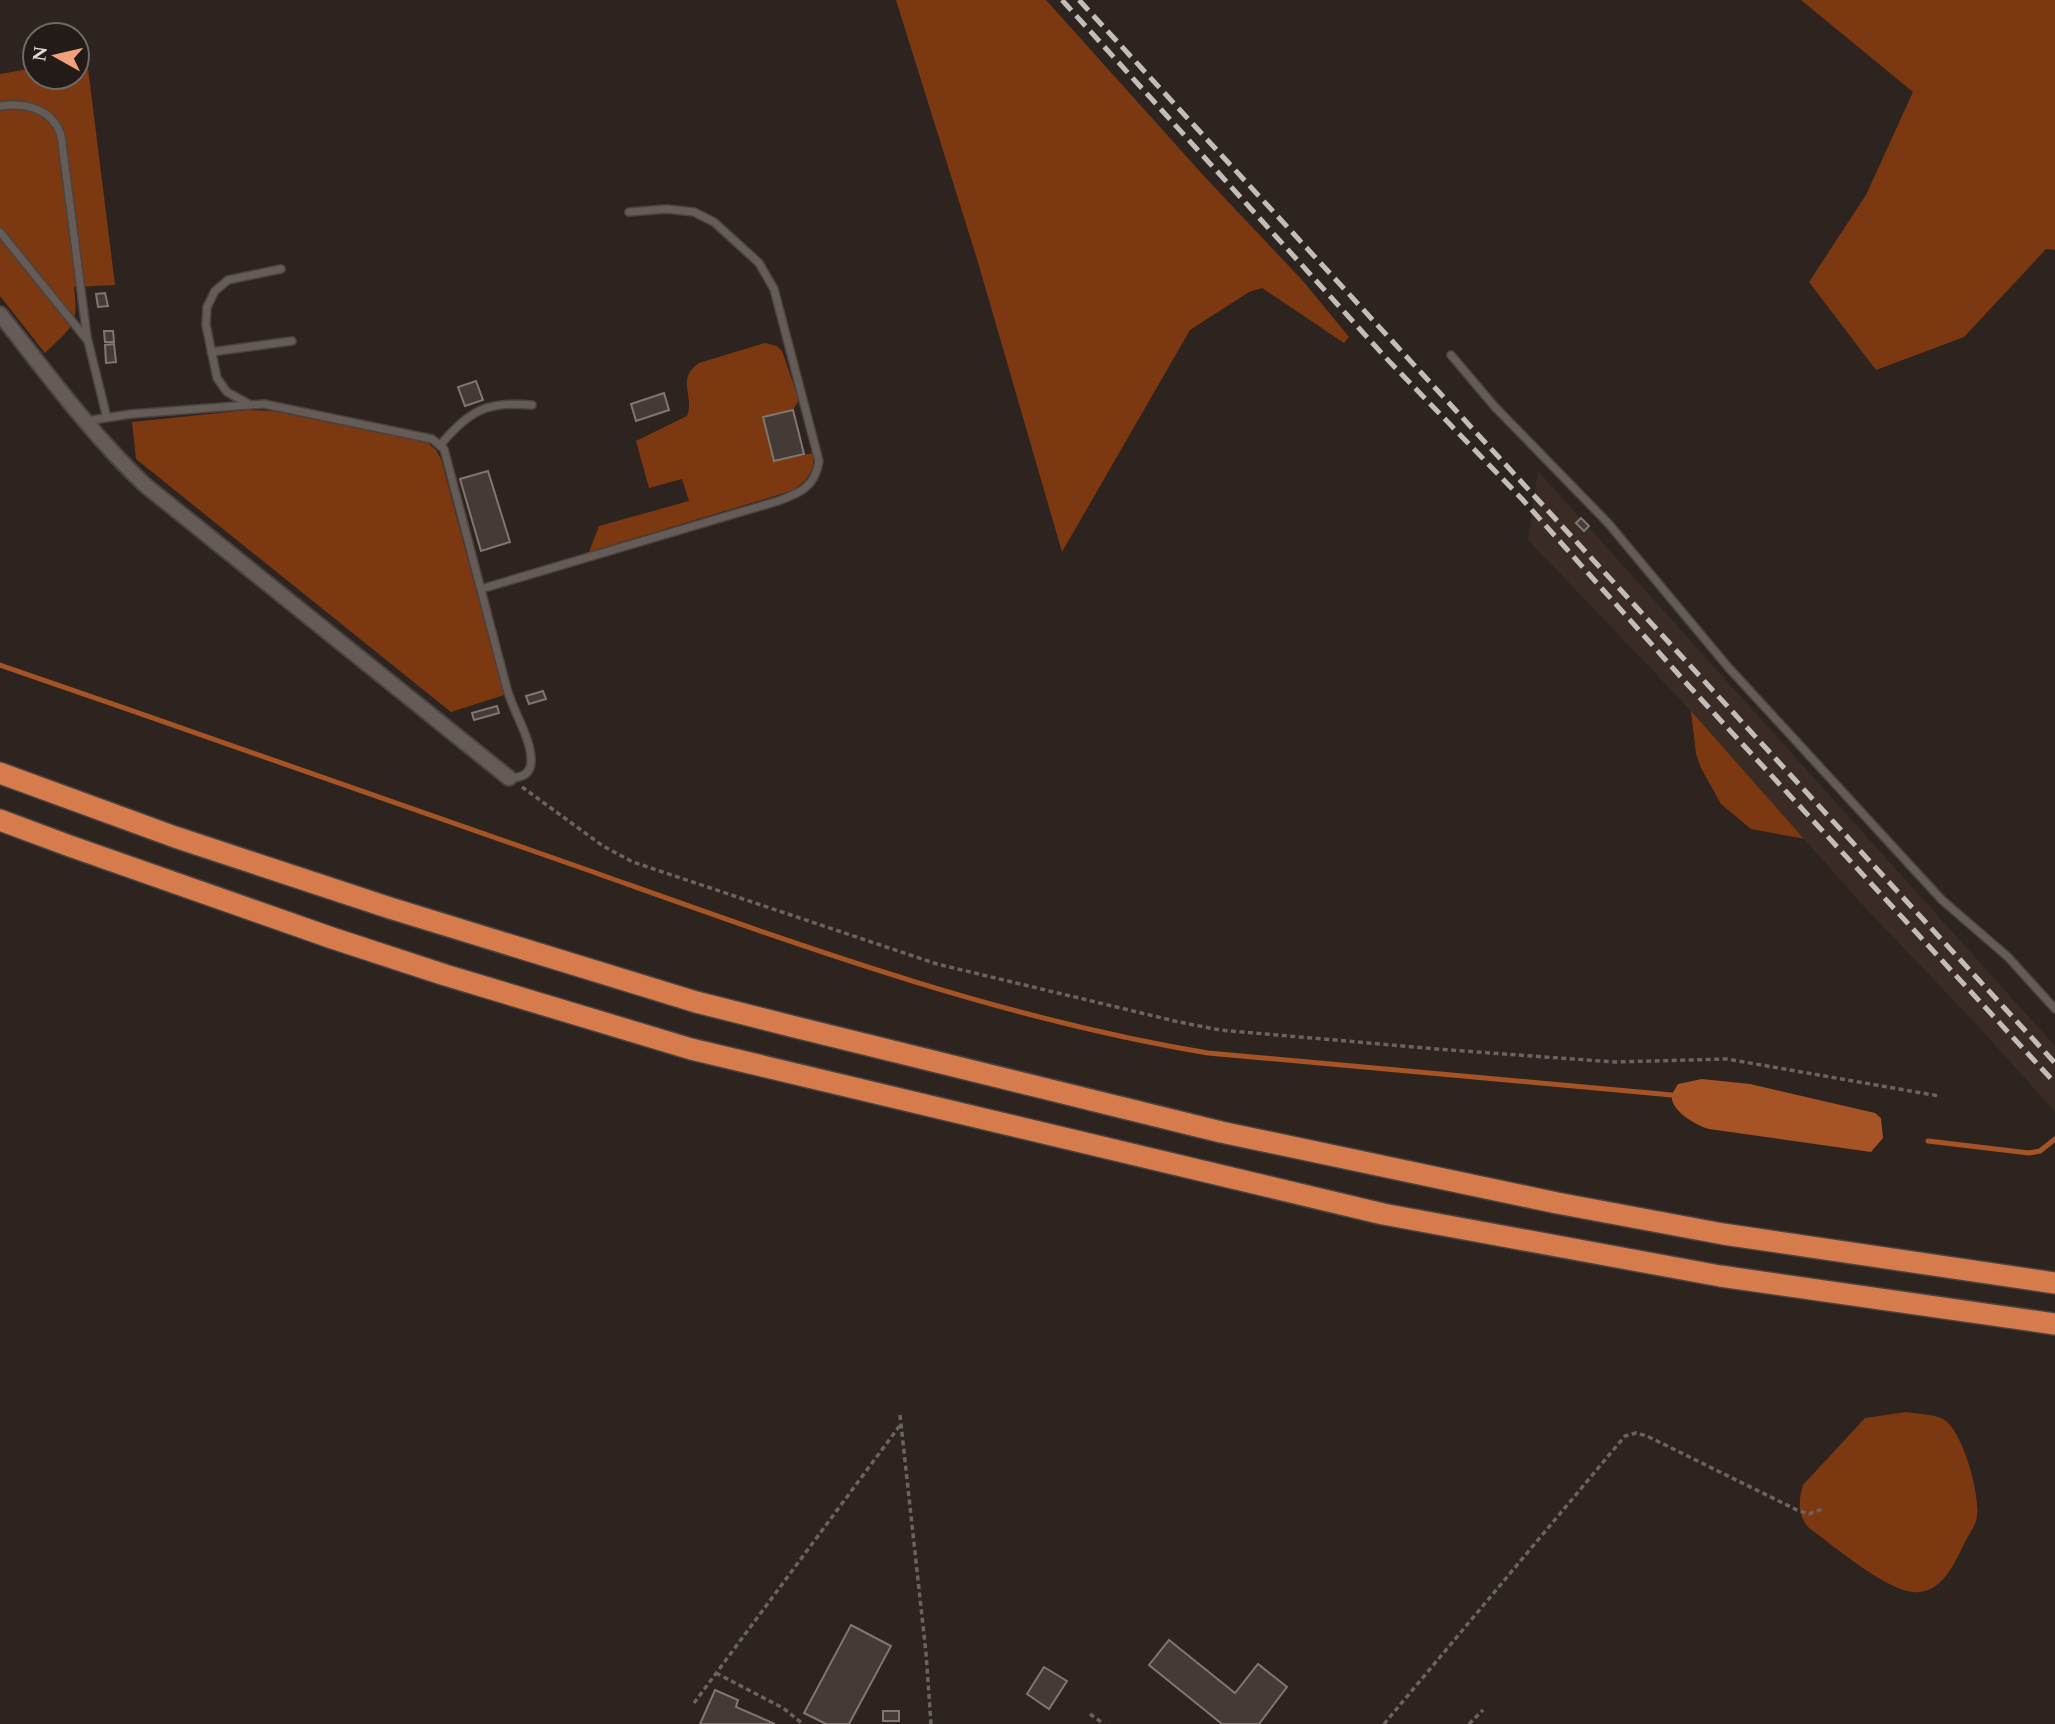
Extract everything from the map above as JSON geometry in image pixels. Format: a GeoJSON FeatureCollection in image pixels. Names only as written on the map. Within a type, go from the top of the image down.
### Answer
{"type":"FeatureCollection","features":[{"type":"Feature","properties":{"kind":"highway"},"geometry":{"type":"LineString","coordinates":[[0,773],[175,837],[390,908],[683,998],[787,1025],[1221,1132],[1557,1203],[1723,1234],[2055,1283]]}},
{"type":"Feature","properties":{"kind":"highway"},"geometry":{"type":"LineString","coordinates":[[0,820],[204,894],[382,954],[691,1049],[1383,1214],[1720,1276],[2055,1324]]}},
{"type":"Feature","properties":{"kind":"street"},"geometry":{"type":"LineString","coordinates":[[0,314],[125,467],[509,778]]}},
{"type":"Feature","properties":{"kind":"lane"},"geometry":{"type":"LineString","coordinates":[[0,106],[21,106],[43,111],[57,126],[61,135],[88,342],[107,418]]}},
{"type":"Feature","properties":{"kind":"lane"},"geometry":{"type":"LineString","coordinates":[[481,589],[778,501],[806,489],[815,478],[819,461],[786,332],[774,289],[759,263],[714,222],[694,212],[667,209],[629,212]]}},
{"type":"Feature","properties":{"kind":"lane"},"geometry":{"type":"LineString","coordinates":[[0,232],[88,342]]}},
{"type":"Feature","properties":{"kind":"lane"},"geometry":{"type":"LineString","coordinates":[[249,404],[227,392],[220,384],[205,318],[209,302],[223,283],[236,277],[281,270]]}},
{"type":"Feature","properties":{"kind":"lane"},"geometry":{"type":"LineString","coordinates":[[211,352],[292,341]]}},
{"type":"Feature","properties":{"kind":"lane"},"geometry":{"type":"LineString","coordinates":[[1451,355],[1496,407],[1608,523],[1728,667],[1933,890],[2008,957],[2055,1009]]}},
{"type":"Feature","properties":{"kind":"lane"},"geometry":{"type":"LineString","coordinates":[[86,421],[249,404],[277,407],[432,439],[441,444],[509,694],[530,752],[531,761],[527,772],[521,778],[509,778]]}},
{"type":"Feature","properties":{"kind":"lane"},"geometry":{"type":"LineString","coordinates":[[441,444],[471,414],[504,404],[532,405]]}},
{"type":"Feature","properties":{"kind":"path"},"geometry":{"type":"LineString","coordinates":[[509,778],[603,846],[633,862],[937,964],[1179,1023],[1220,1030],[1614,1062],[1727,1059],[1939,1096]]}},
{"type":"Feature","properties":{"kind":"path"},"geometry":{"type":"LineString","coordinates":[[900,1415],[926,1653],[931,1724]]}},
{"type":"Feature","properties":{"kind":"path"},"geometry":{"type":"LineString","coordinates":[[694,1703],[901,1424]]}},
{"type":"Feature","properties":{"kind":"path"},"geometry":{"type":"LineString","coordinates":[[1384,1724],[1625,1436],[1636,1433],[1647,1436],[1797,1510],[1809,1514],[1823,1509]]}},
{"type":"Feature","properties":{"kind":"path"},"geometry":{"type":"LineString","coordinates":[[716,1673],[783,1708],[803,1724]]}},
{"type":"Feature","properties":{"kind":"path"},"geometry":{"type":"LineString","coordinates":[[1469,1724],[1483,1710]]}},
{"type":"Feature","properties":{"kind":"path"},"geometry":{"type":"LineString","coordinates":[[1090,1714],[1104,1724]]}},
{"type":"Feature","properties":{"kind":"shaded area"},"geometry":{"type":"Polygon","coordinates":[[[896,0],[1046,0],[1203,175],[1303,281],[1349,337],[1344,343],[1262,288],[1249,292],[1190,330],[1062,552],[977,259],[896,0]]]}},
{"type":"Feature","properties":{"kind":"shaded area"},"geometry":{"type":"Polygon","coordinates":[[[1801,0],[2055,0],[2055,250],[2046,249],[1964,337],[1876,370],[1809,282],[1866,195],[1913,92],[1801,0]]]}},
{"type":"Feature","properties":{"kind":"shaded area"},"geometry":{"type":"Polygon","coordinates":[[[21,70],[21,91],[91,91],[115,285],[74,287],[75,310],[72,325],[45,353],[0,296],[0,74],[21,70]]]}},
{"type":"Feature","properties":{"kind":"shaded area"},"geometry":{"type":"Polygon","coordinates":[[[765,343],[777,346],[782,351],[799,400],[793,410],[763,418],[774,461],[813,453],[813,465],[805,480],[791,491],[589,552],[599,526],[689,501],[682,479],[649,488],[636,441],[687,416],[688,376],[699,363],[765,343]]]}},
{"type":"Feature","properties":{"kind":"shaded area"},"geometry":{"type":"Polygon","coordinates":[[[248,410],[273,411],[428,443],[436,450],[441,459],[504,695],[451,712],[136,459],[132,422],[248,410]]]}},
{"type":"Feature","properties":{"kind":"shaded area"},"geometry":{"type":"Polygon","coordinates":[[[1538,471],[2055,1046],[2055,1112],[1860,902],[1677,696],[1528,540],[1538,471]]]}},
{"type":"Feature","properties":{"kind":"shaded area"},"geometry":{"type":"Polygon","coordinates":[[[1691,711],[1804,839],[1751,829],[1721,804],[1696,754],[1691,711]]]}},
{"type":"Feature","properties":{"kind":"shaded area"},"geometry":{"type":"Polygon","coordinates":[[[1702,1079],[1750,1084],[1875,1113],[1881,1118],[1883,1138],[1871,1152],[1709,1129],[1679,1112],[1672,1101],[1672,1094],[1678,1084],[1702,1079]]]}},
{"type":"Feature","properties":{"kind":"shaded area"},"geometry":{"type":"Polygon","coordinates":[[[1906,1412],[1939,1417],[1950,1425],[1969,1464],[1976,1494],[1977,1516],[1974,1526],[1952,1567],[1940,1583],[1923,1592],[1901,1589],[1860,1566],[1809,1528],[1800,1508],[1803,1485],[1865,1418],[1906,1412]]]}},
{"type":"Feature","properties":{"kind":"building"},"geometry":{"type":"Polygon","coordinates":[[[105,293],[108,306],[98,307],[96,294],[105,293]]]}},
{"type":"Feature","properties":{"kind":"building"},"geometry":{"type":"Polygon","coordinates":[[[104,331],[113,331],[114,342],[105,342],[104,331]]]}},
{"type":"Feature","properties":{"kind":"building"},"geometry":{"type":"Polygon","coordinates":[[[114,344],[116,362],[106,363],[105,345],[114,344]]]}},
{"type":"Feature","properties":{"kind":"building"},"geometry":{"type":"Polygon","coordinates":[[[476,381],[483,400],[465,406],[458,387],[476,381]]]}},
{"type":"Feature","properties":{"kind":"building"},"geometry":{"type":"Polygon","coordinates":[[[664,393],[669,410],[636,421],[631,404],[664,393]]]}},
{"type":"Feature","properties":{"kind":"building"},"geometry":{"type":"Polygon","coordinates":[[[793,410],[804,454],[774,461],[763,417],[793,410]]]}},
{"type":"Feature","properties":{"kind":"building"},"geometry":{"type":"Polygon","coordinates":[[[488,471],[510,542],[481,551],[460,479],[488,471]]]}},
{"type":"Feature","properties":{"kind":"building"},"geometry":{"type":"Polygon","coordinates":[[[1581,518],[1589,526],[1584,531],[1576,523],[1581,518]]]}},
{"type":"Feature","properties":{"kind":"building"},"geometry":{"type":"Polygon","coordinates":[[[543,691],[546,699],[529,704],[526,696],[543,691]]]}},
{"type":"Feature","properties":{"kind":"building"},"geometry":{"type":"Polygon","coordinates":[[[497,706],[499,713],[474,720],[472,713],[497,706]]]}},
{"type":"Feature","properties":{"kind":"building"},"geometry":{"type":"Polygon","coordinates":[[[851,1625],[891,1646],[849,1724],[826,1724],[804,1713],[851,1625]]]}},
{"type":"Feature","properties":{"kind":"building"},"geometry":{"type":"Polygon","coordinates":[[[1169,1640],[1235,1693],[1258,1664],[1287,1687],[1259,1724],[1222,1724],[1149,1665],[1169,1640]]]}},
{"type":"Feature","properties":{"kind":"building"},"geometry":{"type":"Polygon","coordinates":[[[1044,1667],[1067,1681],[1049,1709],[1027,1694],[1044,1667]]]}},
{"type":"Feature","properties":{"kind":"building"},"geometry":{"type":"Polygon","coordinates":[[[715,1690],[738,1700],[736,1707],[775,1724],[700,1724],[715,1690]]]}},
{"type":"Feature","properties":{"kind":"building"},"geometry":{"type":"Polygon","coordinates":[[[883,1711],[899,1711],[899,1721],[883,1721],[883,1711]]]}},
{"type":"Feature","properties":{"kind":"waterway"},"geometry":{"type":"LineString","coordinates":[[0,665],[734,922],[889,974],[1047,1019],[1208,1053],[1672,1095]]}},
{"type":"Feature","properties":{"kind":"waterway"},"geometry":{"type":"LineString","coordinates":[[1928,1141],[2029,1153],[2040,1151],[2055,1139]]}},
{"type":"Feature","properties":{"kind":"railway"},"geometry":{"type":"LineString","coordinates":[[1062,0],[1386,358],[1522,499],[1688,685],[2055,1083]]}},
{"type":"Feature","properties":{"kind":"railway"},"geometry":{"type":"LineString","coordinates":[[1079,0],[2055,1063]]}}]}
